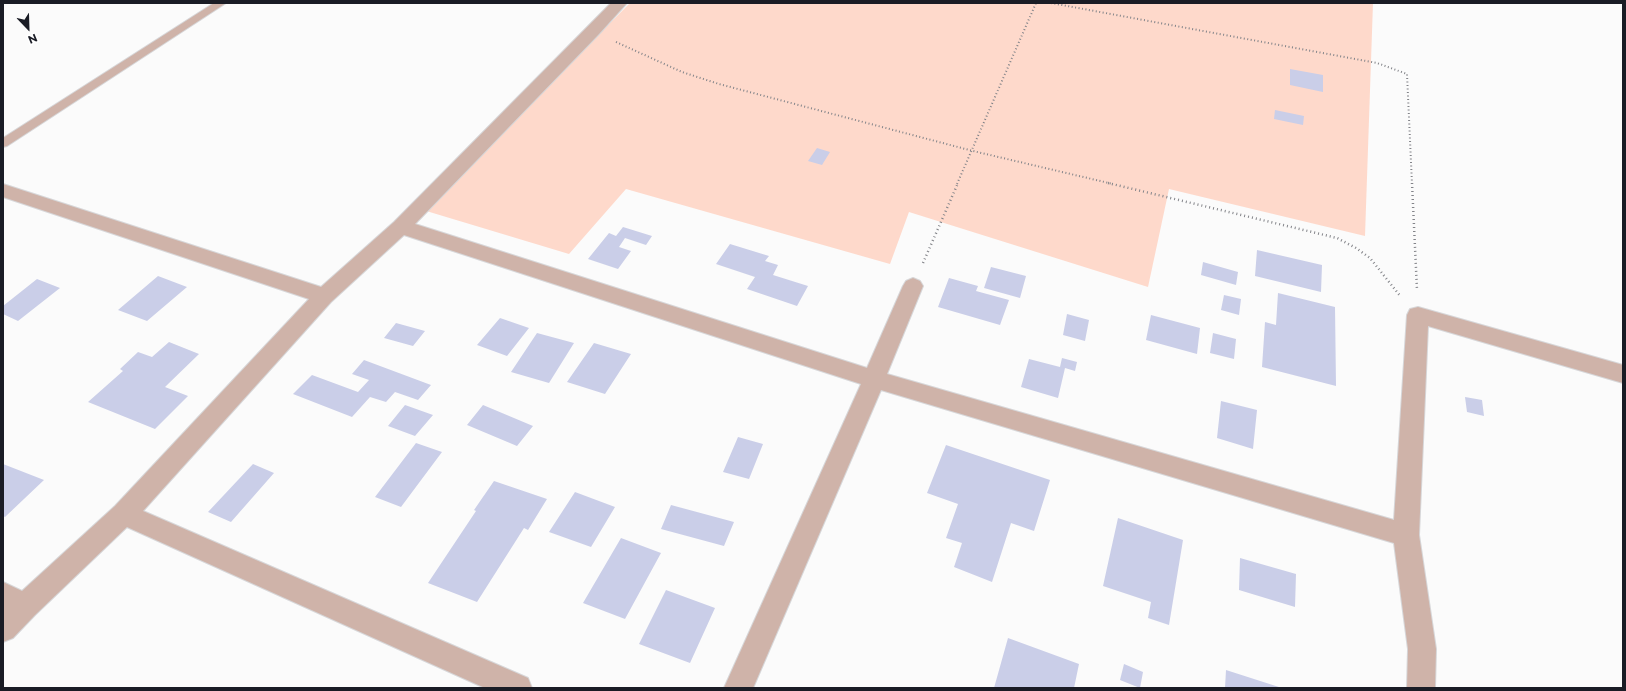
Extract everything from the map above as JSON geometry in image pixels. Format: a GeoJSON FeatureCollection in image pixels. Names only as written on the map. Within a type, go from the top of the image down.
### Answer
{"type":"FeatureCollection","features":[{"type":"Feature","properties":{"kind":"street"},"geometry":{"type":"LineString","coordinates":[[3,629],[14,600],[124,514],[324,296],[401,226],[619,3]]}},
{"type":"Feature","properties":{"kind":"street"},"geometry":{"type":"LineString","coordinates":[[3,190],[324,296]]}},
{"type":"Feature","properties":{"kind":"street"},"geometry":{"type":"LineString","coordinates":[[401,226],[874,379],[1406,536]]}},
{"type":"Feature","properties":{"kind":"street"},"geometry":{"type":"LineString","coordinates":[[738,688],[874,379],[913,286]]}},
{"type":"Feature","properties":{"kind":"street"},"geometry":{"type":"LineString","coordinates":[[1421,688],[1422,649],[1406,536],[1418,315],[1623,374]]}},
{"type":"Feature","properties":{"kind":"street"},"geometry":{"type":"LineString","coordinates":[[124,514],[518,688]]}},
{"type":"Feature","properties":{"kind":"lane"},"geometry":{"type":"LineString","coordinates":[[3,143],[221,3]]}},
{"type":"Feature","properties":{"kind":"path"},"geometry":{"type":"LineString","coordinates":[[913,286],[973,151],[1036,3]]}},
{"type":"Feature","properties":{"kind":"path"},"geometry":{"type":"LineString","coordinates":[[1051,3],[1377,63],[1408,74],[1418,315]]}},
{"type":"Feature","properties":{"kind":"path"},"geometry":{"type":"LineString","coordinates":[[593,31],[682,72],[711,82],[973,151],[1337,238],[1356,248],[1370,258],[1396,292],[1418,315]]}},
{"type":"Feature","properties":{"kind":"shaded area"},"geometry":{"type":"Polygon","coordinates":[[[630,3],[1373,3],[1365,236],[1169,189],[1148,287],[909,212],[890,264],[626,189],[569,254],[423,210],[630,3]]]}},
{"type":"Feature","properties":{"kind":"building"},"geometry":{"type":"Polygon","coordinates":[[[1290,69],[1323,75],[1323,92],[1290,85],[1290,69]]]}},
{"type":"Feature","properties":{"kind":"building"},"geometry":{"type":"Polygon","coordinates":[[[1275,110],[1304,116],[1303,125],[1274,119],[1275,110]]]}},
{"type":"Feature","properties":{"kind":"building"},"geometry":{"type":"Polygon","coordinates":[[[817,148],[830,152],[822,165],[808,161],[817,148]]]}},
{"type":"Feature","properties":{"kind":"building"},"geometry":{"type":"Polygon","coordinates":[[[623,227],[652,236],[646,245],[625,238],[619,247],[631,251],[618,269],[588,259],[609,233],[616,236],[623,227]]]}},
{"type":"Feature","properties":{"kind":"building"},"geometry":{"type":"Polygon","coordinates":[[[730,244],[769,256],[765,261],[778,265],[773,275],[808,286],[797,306],[747,289],[755,277],[716,264],[730,244]]]}},
{"type":"Feature","properties":{"kind":"building"},"geometry":{"type":"Polygon","coordinates":[[[1257,250],[1322,265],[1321,292],[1255,276],[1257,250]]]}},
{"type":"Feature","properties":{"kind":"building"},"geometry":{"type":"Polygon","coordinates":[[[1203,262],[1238,272],[1236,285],[1201,275],[1203,262]]]}},
{"type":"Feature","properties":{"kind":"building"},"geometry":{"type":"Polygon","coordinates":[[[991,267],[1026,276],[1020,298],[984,288],[991,267]]]}},
{"type":"Feature","properties":{"kind":"building"},"geometry":{"type":"Polygon","coordinates":[[[158,276],[187,287],[147,321],[118,310],[158,276]]]}},
{"type":"Feature","properties":{"kind":"building"},"geometry":{"type":"Polygon","coordinates":[[[949,278],[978,286],[976,291],[1009,300],[1000,325],[938,307],[949,278]]]}},
{"type":"Feature","properties":{"kind":"building"},"geometry":{"type":"Polygon","coordinates":[[[37,279],[60,288],[18,321],[3,314],[3,306],[37,279]]]}},
{"type":"Feature","properties":{"kind":"building"},"geometry":{"type":"Polygon","coordinates":[[[1278,293],[1335,307],[1336,386],[1262,367],[1265,322],[1276,325],[1278,293]]]}},
{"type":"Feature","properties":{"kind":"building"},"geometry":{"type":"Polygon","coordinates":[[[1224,295],[1241,299],[1239,315],[1221,310],[1224,295]]]}},
{"type":"Feature","properties":{"kind":"building"},"geometry":{"type":"Polygon","coordinates":[[[1067,314],[1089,320],[1085,341],[1063,335],[1067,314]]]}},
{"type":"Feature","properties":{"kind":"building"},"geometry":{"type":"Polygon","coordinates":[[[1151,315],[1200,328],[1197,354],[1146,340],[1151,315]]]}},
{"type":"Feature","properties":{"kind":"building"},"geometry":{"type":"Polygon","coordinates":[[[500,318],[529,328],[507,356],[477,345],[500,318]]]}},
{"type":"Feature","properties":{"kind":"building"},"geometry":{"type":"Polygon","coordinates":[[[396,323],[425,331],[413,346],[384,338],[396,323]]]}},
{"type":"Feature","properties":{"kind":"building"},"geometry":{"type":"Polygon","coordinates":[[[537,333],[574,343],[549,383],[511,372],[537,333]]]}},
{"type":"Feature","properties":{"kind":"building"},"geometry":{"type":"Polygon","coordinates":[[[1213,333],[1236,339],[1234,359],[1210,353],[1213,333]]]}},
{"type":"Feature","properties":{"kind":"building"},"geometry":{"type":"Polygon","coordinates":[[[169,342],[199,354],[165,387],[188,396],[155,429],[88,402],[123,371],[120,369],[138,352],[152,357],[169,342]]]}},
{"type":"Feature","properties":{"kind":"building"},"geometry":{"type":"Polygon","coordinates":[[[594,343],[631,354],[605,394],[567,382],[594,343]]]}},
{"type":"Feature","properties":{"kind":"building"},"geometry":{"type":"Polygon","coordinates":[[[1062,358],[1077,362],[1075,371],[1065,368],[1058,398],[1021,387],[1029,359],[1060,367],[1062,358]]]}},
{"type":"Feature","properties":{"kind":"building"},"geometry":{"type":"Polygon","coordinates":[[[364,360],[431,385],[418,400],[395,392],[386,402],[370,397],[352,417],[293,394],[312,375],[358,392],[369,380],[352,374],[364,360]]]}},
{"type":"Feature","properties":{"kind":"building"},"geometry":{"type":"Polygon","coordinates":[[[1465,397],[1482,400],[1484,416],[1467,412],[1465,397]]]}},
{"type":"Feature","properties":{"kind":"building"},"geometry":{"type":"Polygon","coordinates":[[[1221,401],[1257,410],[1253,449],[1217,438],[1221,401]]]}},
{"type":"Feature","properties":{"kind":"building"},"geometry":{"type":"Polygon","coordinates":[[[405,405],[433,415],[415,436],[388,426],[405,405]]]}},
{"type":"Feature","properties":{"kind":"building"},"geometry":{"type":"Polygon","coordinates":[[[483,405],[533,426],[517,446],[467,425],[483,405]]]}},
{"type":"Feature","properties":{"kind":"building"},"geometry":{"type":"Polygon","coordinates":[[[738,437],[763,444],[749,479],[723,472],[738,437]]]}},
{"type":"Feature","properties":{"kind":"building"},"geometry":{"type":"Polygon","coordinates":[[[416,443],[442,452],[401,507],[375,497],[416,443]]]}},
{"type":"Feature","properties":{"kind":"building"},"geometry":{"type":"Polygon","coordinates":[[[946,445],[1050,480],[1034,531],[1011,523],[992,582],[954,567],[962,543],[946,538],[958,504],[927,493],[946,445]]]}},
{"type":"Feature","properties":{"kind":"building"},"geometry":{"type":"Polygon","coordinates":[[[3,464],[44,480],[5,517],[3,516],[3,464]]]}},
{"type":"Feature","properties":{"kind":"building"},"geometry":{"type":"Polygon","coordinates":[[[253,464],[274,473],[231,522],[208,512],[253,464]]]}},
{"type":"Feature","properties":{"kind":"building"},"geometry":{"type":"Polygon","coordinates":[[[494,481],[547,499],[528,530],[524,528],[477,602],[428,583],[494,481]]]}},
{"type":"Feature","properties":{"kind":"building"},"geometry":{"type":"Polygon","coordinates":[[[575,492],[615,507],[591,547],[549,532],[575,492]]]}},
{"type":"Feature","properties":{"kind":"building"},"geometry":{"type":"Polygon","coordinates":[[[671,505],[734,522],[724,546],[661,529],[671,505]]]}},
{"type":"Feature","properties":{"kind":"building"},"geometry":{"type":"Polygon","coordinates":[[[1118,518],[1183,540],[1169,625],[1148,618],[1151,602],[1103,586],[1118,518]]]}},
{"type":"Feature","properties":{"kind":"building"},"geometry":{"type":"Polygon","coordinates":[[[621,538],[661,553],[625,619],[583,603],[621,538]]]}},
{"type":"Feature","properties":{"kind":"building"},"geometry":{"type":"Polygon","coordinates":[[[1240,558],[1296,574],[1295,607],[1239,590],[1240,558]]]}},
{"type":"Feature","properties":{"kind":"building"},"geometry":{"type":"Polygon","coordinates":[[[666,590],[715,608],[690,663],[639,644],[666,590]]]}},
{"type":"Feature","properties":{"kind":"building"},"geometry":{"type":"Polygon","coordinates":[[[1008,638],[1079,664],[1074,688],[994,688],[1008,638]]]}},
{"type":"Feature","properties":{"kind":"building"},"geometry":{"type":"Polygon","coordinates":[[[1124,664],[1143,672],[1140,688],[1120,680],[1124,664]]]}},
{"type":"Feature","properties":{"kind":"building"},"geometry":{"type":"Polygon","coordinates":[[[1226,670],[1282,688],[1225,688],[1226,670]]]}}]}
